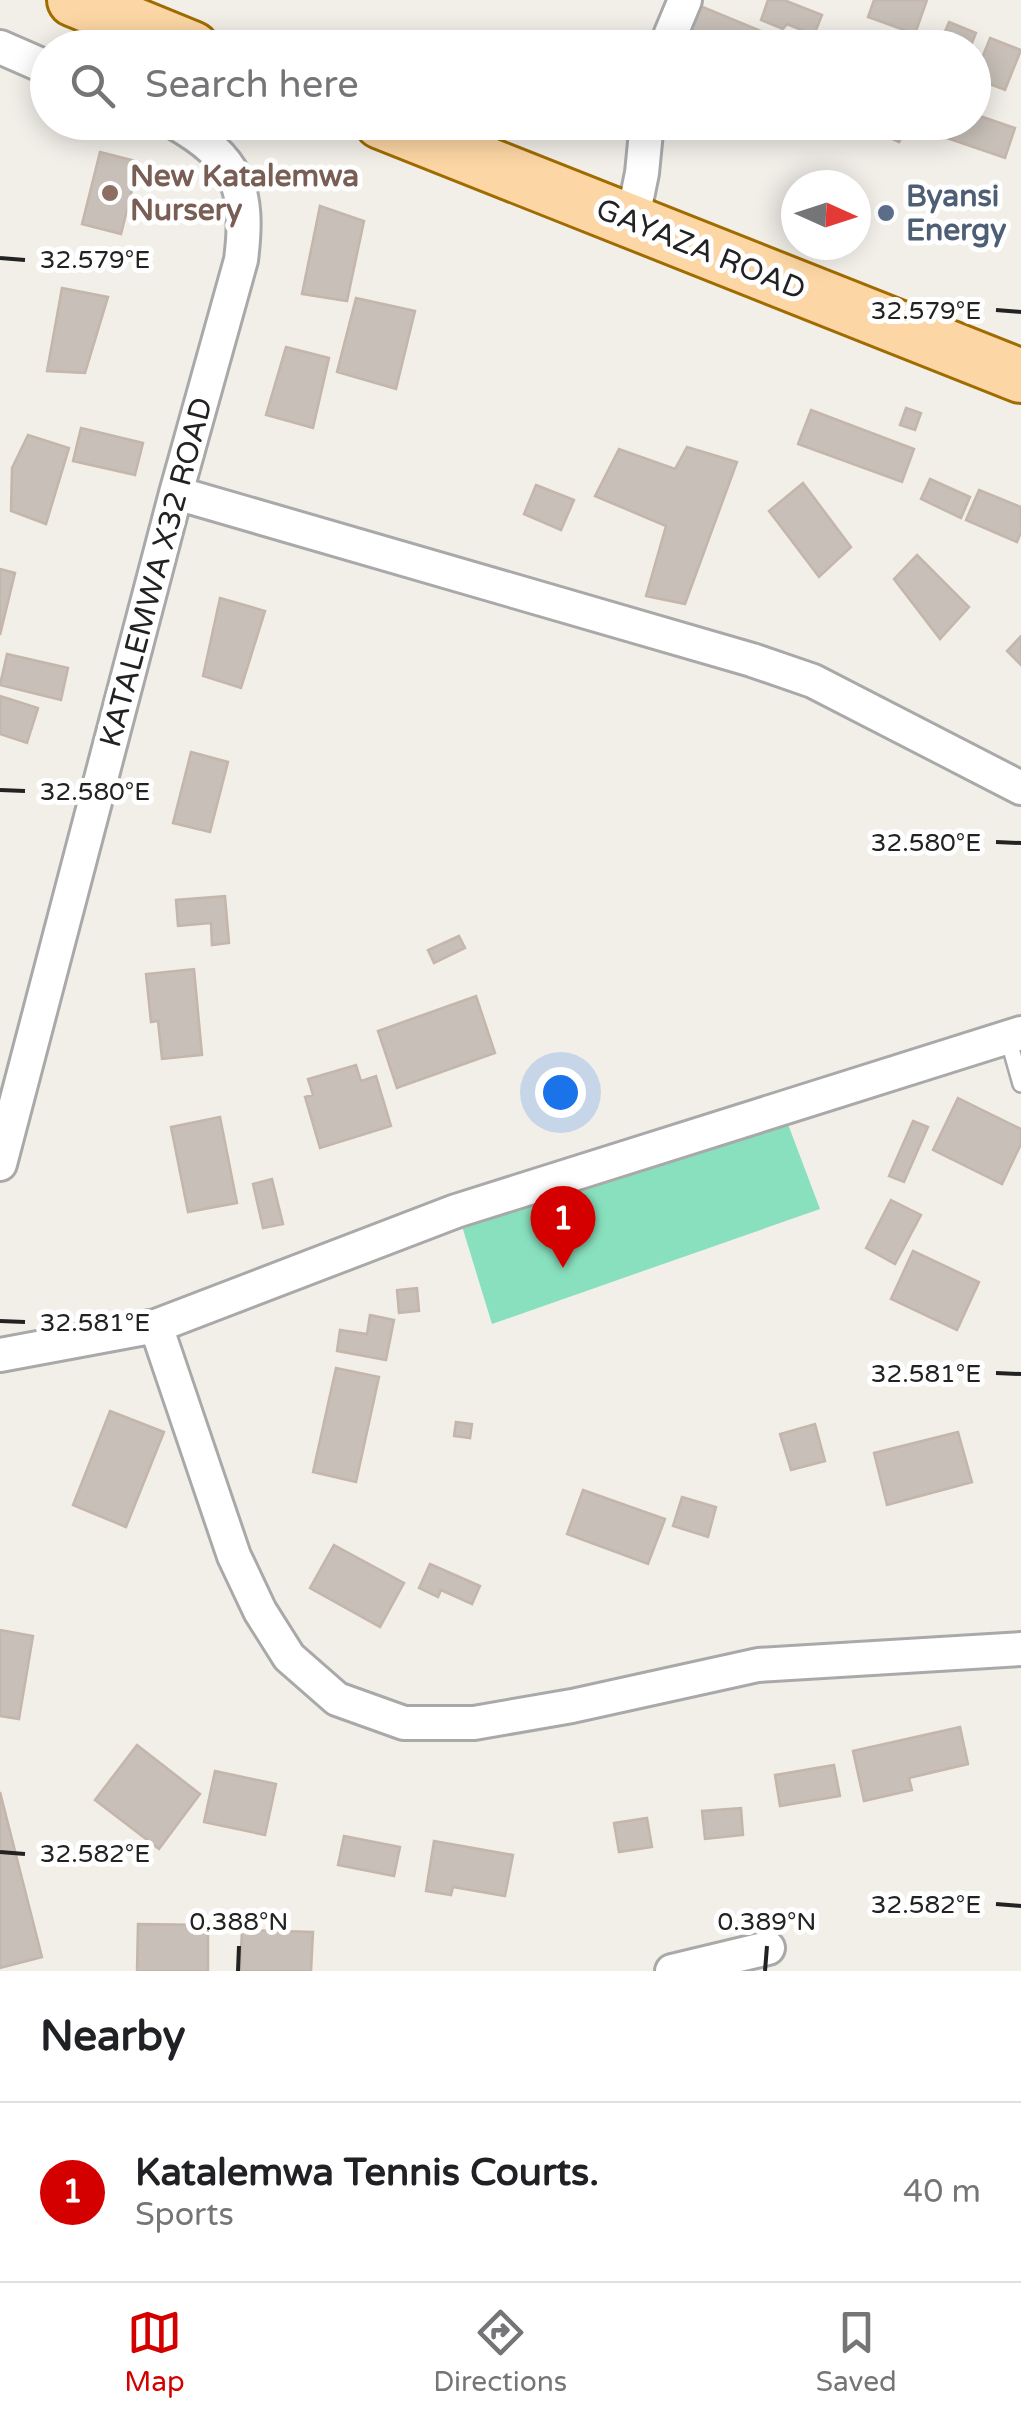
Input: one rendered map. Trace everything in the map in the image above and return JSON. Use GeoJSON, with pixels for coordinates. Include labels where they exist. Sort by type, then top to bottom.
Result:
{"type":"FeatureCollection","features":[{"type":"Feature","properties":{"kind":"main road"},"geometry":{"type":"LineString","coordinates":[[74,0],[137,12],[164,30]]}},
{"type":"Feature","properties":{"kind":"main road","name":"GAYAZA ROAD"},"geometry":{"type":"LineString","coordinates":[[426,140],[1021,376]]}},
{"type":"Feature","properties":{"kind":"street"},"geometry":{"type":"LineString","coordinates":[[672,30],[684,0]]}},
{"type":"Feature","properties":{"kind":"street"},"geometry":{"type":"LineString","coordinates":[[0,47],[30,60]]}},
{"type":"Feature","properties":{"kind":"street","name":"KATALEMWA X32 ROAD"},"geometry":{"type":"LineString","coordinates":[[0,1164],[241,260],[246,221],[242,192],[226,163],[202,140]]}},
{"type":"Feature","properties":{"kind":"street"},"geometry":{"type":"LineString","coordinates":[[632,222],[645,140]]}},
{"type":"Feature","properties":{"kind":"street"},"geometry":{"type":"LineString","coordinates":[[176,493],[768,665],[813,681],[1021,788]]}},
{"type":"Feature","properties":{"kind":"street"},"geometry":{"type":"LineString","coordinates":[[0,1355],[156,1326],[456,1211],[1014,1036]]}},
{"type":"Feature","properties":{"kind":"street"},"geometry":{"type":"LineString","coordinates":[[156,1326],[247,1584],[289,1657],[338,1700],[404,1723],[474,1722],[572,1706],[758,1665],[1021,1649]]}},
{"type":"Feature","properties":{"kind":"street"},"geometry":{"type":"LineString","coordinates":[[672,1971],[768,1948]]}},
{"type":"Feature","properties":{"kind":"lane"},"geometry":{"type":"LineString","coordinates":[[1014,1036],[1021,1084]]}},
{"type":"Feature","properties":{"kind":"green space"},"geometry":{"type":"Polygon","coordinates":[[[783,1111],[820,1209],[492,1324],[458,1213],[783,1111]]]}},
{"type":"Feature","properties":{"kind":"building"},"geometry":{"type":"Polygon","coordinates":[[[768,0],[784,0],[822,15],[816,30],[787,24],[783,29],[761,20],[768,0]]]}},
{"type":"Feature","properties":{"kind":"building"},"geometry":{"type":"Polygon","coordinates":[[[874,0],[927,0],[916,30],[904,30],[868,17],[874,0]]]}},
{"type":"Feature","properties":{"kind":"building"},"geometry":{"type":"Polygon","coordinates":[[[693,3],[759,30],[691,30],[684,27],[693,3]]]}},
{"type":"Feature","properties":{"kind":"building"},"geometry":{"type":"Polygon","coordinates":[[[949,22],[969,30],[946,30],[949,22]]]}},
{"type":"Feature","properties":{"kind":"building"},"geometry":{"type":"Polygon","coordinates":[[[991,38],[1021,50],[1005,90],[991,85],[991,38]]]}},
{"type":"Feature","properties":{"kind":"building"},"geometry":{"type":"Polygon","coordinates":[[[991,120],[1015,128],[1005,158],[952,140],[991,140],[991,120]]]}},
{"type":"Feature","properties":{"kind":"building","name":"New Katalemwa Nursery"},"geometry":{"type":"Polygon","coordinates":[[[100,152],[139,162],[121,234],[82,224],[100,152]]]}},
{"type":"Feature","properties":{"kind":"building"},"geometry":{"type":"Polygon","coordinates":[[[320,206],[364,221],[347,301],[302,294],[320,206]]]}},
{"type":"Feature","properties":{"kind":"building"},"geometry":{"type":"Polygon","coordinates":[[[62,288],[108,297],[85,373],[47,371],[62,288]]]}},
{"type":"Feature","properties":{"kind":"building"},"geometry":{"type":"Polygon","coordinates":[[[356,298],[415,311],[396,389],[337,372],[356,298]]]}},
{"type":"Feature","properties":{"kind":"building"},"geometry":{"type":"Polygon","coordinates":[[[286,347],[329,358],[313,428],[266,415],[286,347]]]}},
{"type":"Feature","properties":{"kind":"building"},"geometry":{"type":"Polygon","coordinates":[[[906,408],[921,413],[915,430],[900,425],[906,408]]]}},
{"type":"Feature","properties":{"kind":"building"},"geometry":{"type":"Polygon","coordinates":[[[811,410],[914,449],[902,482],[798,444],[811,410]]]}},
{"type":"Feature","properties":{"kind":"building"},"geometry":{"type":"Polygon","coordinates":[[[81,428],[143,443],[135,475],[73,461],[81,428]]]}},
{"type":"Feature","properties":{"kind":"building"},"geometry":{"type":"Polygon","coordinates":[[[28,435],[69,448],[46,524],[11,511],[12,468],[28,435]]]}},
{"type":"Feature","properties":{"kind":"building"},"geometry":{"type":"Polygon","coordinates":[[[687,447],[737,462],[685,604],[646,596],[666,526],[595,496],[619,449],[675,469],[687,447]]]}},
{"type":"Feature","properties":{"kind":"building"},"geometry":{"type":"Polygon","coordinates":[[[930,479],[970,497],[961,518],[921,499],[930,479]]]}},
{"type":"Feature","properties":{"kind":"building"},"geometry":{"type":"Polygon","coordinates":[[[803,483],[851,547],[819,577],[769,511],[803,483]]]}},
{"type":"Feature","properties":{"kind":"building"},"geometry":{"type":"Polygon","coordinates":[[[536,485],[574,500],[561,530],[524,514],[536,485]]]}},
{"type":"Feature","properties":{"kind":"building"},"geometry":{"type":"Polygon","coordinates":[[[979,490],[1021,507],[1017,542],[966,520],[979,490]]]}},
{"type":"Feature","properties":{"kind":"building"},"geometry":{"type":"Polygon","coordinates":[[[917,555],[969,607],[940,639],[894,579],[917,555]]]}},
{"type":"Feature","properties":{"kind":"building"},"geometry":{"type":"Polygon","coordinates":[[[0,569],[15,573],[0,635],[0,569]]]}},
{"type":"Feature","properties":{"kind":"building"},"geometry":{"type":"Polygon","coordinates":[[[220,598],[265,611],[241,688],[203,676],[220,598]]]}},
{"type":"Feature","properties":{"kind":"building"},"geometry":{"type":"Polygon","coordinates":[[[1021,636],[1021,665],[1007,651],[1021,636]]]}},
{"type":"Feature","properties":{"kind":"building"},"geometry":{"type":"Polygon","coordinates":[[[7,654],[68,668],[61,700],[0,685],[7,654]]]}},
{"type":"Feature","properties":{"kind":"building"},"geometry":{"type":"Polygon","coordinates":[[[0,696],[38,708],[27,743],[0,734],[0,696]]]}},
{"type":"Feature","properties":{"kind":"building"},"geometry":{"type":"Polygon","coordinates":[[[191,752],[228,762],[210,832],[173,823],[191,752]]]}},
{"type":"Feature","properties":{"kind":"building"},"geometry":{"type":"Polygon","coordinates":[[[225,896],[229,943],[212,945],[211,923],[178,926],[176,900],[225,896]]]}},
{"type":"Feature","properties":{"kind":"building"},"geometry":{"type":"Polygon","coordinates":[[[459,936],[465,948],[434,963],[428,950],[459,936]]]}},
{"type":"Feature","properties":{"kind":"building"},"geometry":{"type":"Polygon","coordinates":[[[194,969],[202,1055],[162,1059],[158,1021],[151,1022],[146,974],[194,969]]]}},
{"type":"Feature","properties":{"kind":"building"},"geometry":{"type":"Polygon","coordinates":[[[476,996],[495,1053],[397,1088],[378,1031],[476,996]]]}},
{"type":"Feature","properties":{"kind":"building"},"geometry":{"type":"Polygon","coordinates":[[[356,1065],[361,1081],[376,1076],[391,1126],[320,1148],[305,1097],[313,1095],[308,1079],[356,1065]]]}},
{"type":"Feature","properties":{"kind":"building"},"geometry":{"type":"Polygon","coordinates":[[[958,1098],[1021,1129],[1021,1144],[1002,1184],[933,1150],[958,1098]]]}},
{"type":"Feature","properties":{"kind":"building"},"geometry":{"type":"Polygon","coordinates":[[[220,1117],[237,1203],[188,1212],[171,1127],[220,1117]]]}},
{"type":"Feature","properties":{"kind":"building"},"geometry":{"type":"Polygon","coordinates":[[[913,1121],[928,1127],[904,1182],[889,1176],[913,1121]]]}},
{"type":"Feature","properties":{"kind":"building"},"geometry":{"type":"Polygon","coordinates":[[[272,1179],[283,1224],[263,1228],[253,1184],[272,1179]]]}},
{"type":"Feature","properties":{"kind":"building"},"geometry":{"type":"Polygon","coordinates":[[[891,1200],[921,1215],[895,1264],[866,1248],[891,1200]]]}},
{"type":"Feature","properties":{"kind":"building"},"geometry":{"type":"Polygon","coordinates":[[[913,1251],[979,1282],[957,1330],[891,1299],[913,1251]]]}},
{"type":"Feature","properties":{"kind":"building"},"geometry":{"type":"Polygon","coordinates":[[[417,1288],[419,1311],[399,1313],[397,1290],[417,1288]]]}},
{"type":"Feature","properties":{"kind":"building"},"geometry":{"type":"Polygon","coordinates":[[[370,1315],[394,1320],[386,1360],[337,1351],[340,1330],[367,1334],[370,1315]]]}},
{"type":"Feature","properties":{"kind":"building"},"geometry":{"type":"Polygon","coordinates":[[[336,1368],[379,1377],[356,1482],[313,1472],[336,1368]]]}},
{"type":"Feature","properties":{"kind":"building"},"geometry":{"type":"Polygon","coordinates":[[[110,1411],[164,1432],[126,1527],[73,1505],[110,1411]]]}},
{"type":"Feature","properties":{"kind":"building"},"geometry":{"type":"Polygon","coordinates":[[[456,1422],[472,1424],[470,1438],[454,1436],[456,1422]]]}},
{"type":"Feature","properties":{"kind":"building"},"geometry":{"type":"Polygon","coordinates":[[[815,1424],[825,1461],[791,1470],[780,1434],[815,1424]]]}},
{"type":"Feature","properties":{"kind":"building"},"geometry":{"type":"Polygon","coordinates":[[[958,1432],[972,1482],[887,1505],[874,1453],[958,1432]]]}},
{"type":"Feature","properties":{"kind":"building"},"geometry":{"type":"Polygon","coordinates":[[[583,1490],[665,1519],[648,1564],[567,1534],[583,1490]]]}},
{"type":"Feature","properties":{"kind":"building"},"geometry":{"type":"Polygon","coordinates":[[[682,1497],[716,1507],[708,1537],[673,1526],[682,1497]]]}},
{"type":"Feature","properties":{"kind":"building"},"geometry":{"type":"Polygon","coordinates":[[[334,1545],[404,1583],[380,1627],[310,1588],[334,1545]]]}},
{"type":"Feature","properties":{"kind":"building"},"geometry":{"type":"Polygon","coordinates":[[[430,1564],[480,1586],[472,1604],[441,1590],[438,1597],[419,1588],[430,1564]]]}},
{"type":"Feature","properties":{"kind":"building"},"geometry":{"type":"Polygon","coordinates":[[[0,1630],[33,1636],[19,1719],[0,1716],[0,1630]]]}},
{"type":"Feature","properties":{"kind":"building"},"geometry":{"type":"Polygon","coordinates":[[[960,1727],[968,1764],[909,1778],[912,1790],[864,1801],[853,1751],[960,1727]]]}},
{"type":"Feature","properties":{"kind":"building"},"geometry":{"type":"Polygon","coordinates":[[[137,1745],[200,1794],[159,1849],[95,1800],[137,1745]]]}},
{"type":"Feature","properties":{"kind":"building"},"geometry":{"type":"Polygon","coordinates":[[[834,1765],[840,1796],[780,1806],[775,1775],[834,1765]]]}},
{"type":"Feature","properties":{"kind":"building"},"geometry":{"type":"Polygon","coordinates":[[[215,1771],[276,1784],[265,1835],[204,1822],[215,1771]]]}},
{"type":"Feature","properties":{"kind":"building"},"geometry":{"type":"Polygon","coordinates":[[[0,1792],[42,1957],[0,1968],[0,1792]]]}},
{"type":"Feature","properties":{"kind":"building"},"geometry":{"type":"Polygon","coordinates":[[[741,1808],[743,1835],[705,1839],[702,1811],[741,1808]]]}},
{"type":"Feature","properties":{"kind":"building"},"geometry":{"type":"Polygon","coordinates":[[[647,1818],[652,1847],[619,1852],[614,1823],[647,1818]]]}},
{"type":"Feature","properties":{"kind":"building"},"geometry":{"type":"Polygon","coordinates":[[[344,1836],[400,1847],[394,1876],[338,1865],[344,1836]]]}},
{"type":"Feature","properties":{"kind":"building"},"geometry":{"type":"Polygon","coordinates":[[[434,1841],[513,1855],[505,1896],[453,1887],[451,1895],[426,1891],[434,1841]]]}},
{"type":"Feature","properties":{"kind":"building"},"geometry":{"type":"Polygon","coordinates":[[[138,1924],[208,1925],[208,1971],[137,1971],[138,1924]]]}},
{"type":"Feature","properties":{"kind":"building"},"geometry":{"type":"Polygon","coordinates":[[[242,1930],[313,1932],[311,1971],[240,1971],[242,1930]]]}},
{"type":"Feature","properties":{"kind":"place","name":"New Katalemwa Nursery"},"geometry":{"type":"Point","coordinates":[110,193]}},
{"type":"Feature","properties":{"kind":"place","name":"Byansi Energy"},"geometry":{"type":"Point","coordinates":[886,213]}},
{"type":"Feature","properties":{"kind":"place","name":"Katalemwa Tennis Courts."},"geometry":{"type":"Point","coordinates":[563,1268]}}]}
